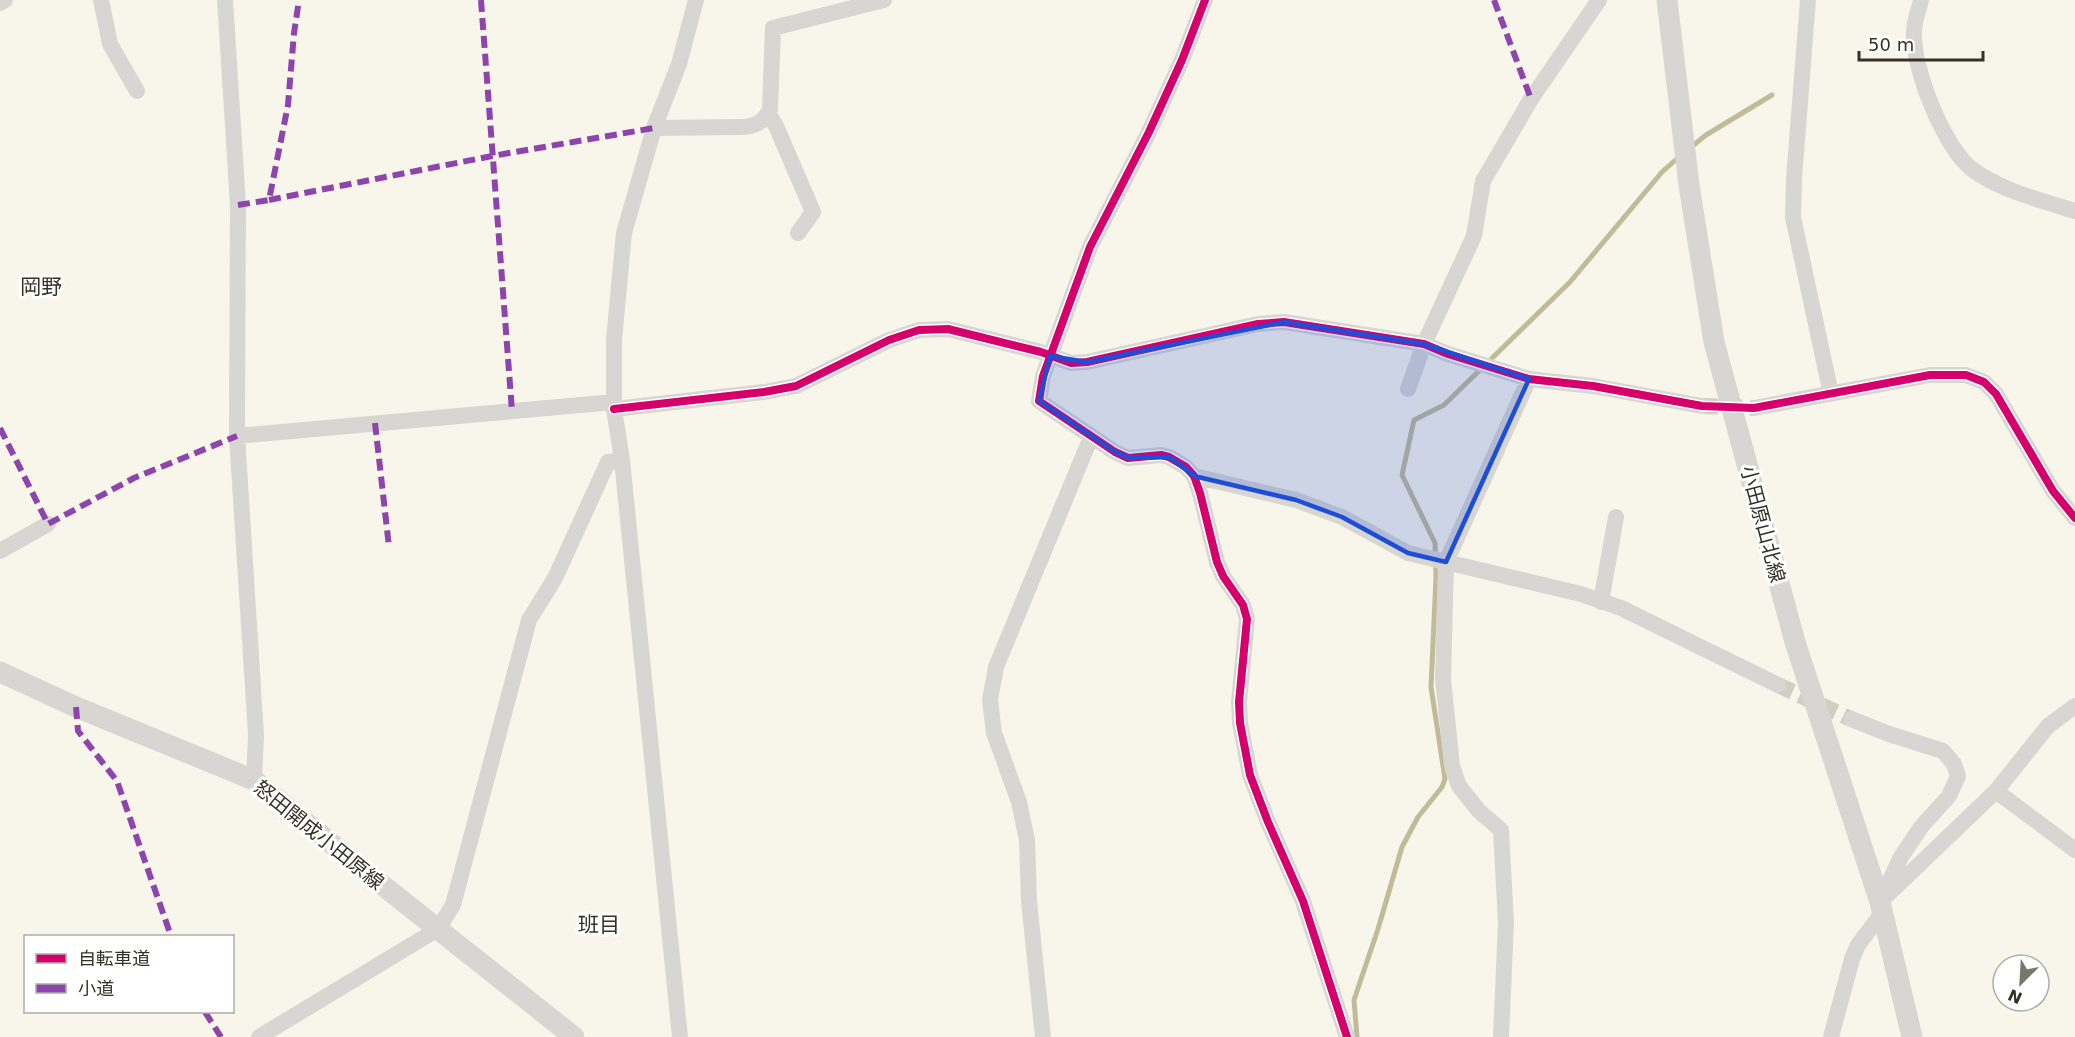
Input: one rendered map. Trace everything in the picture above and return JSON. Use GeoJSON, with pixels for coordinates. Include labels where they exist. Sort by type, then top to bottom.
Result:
{"type":"FeatureCollection","features":[{"type":"Feature","properties":{"kind":"main road","name":"小田原山北線"},"geometry":{"type":"LineString","coordinates":[[1667,0],[1686,162],[1714,342],[1795,642],[1881,908],[1912,1037]]}},
{"type":"Feature","properties":{"kind":"main road","name":"怒田開成小田原線"},"geometry":{"type":"LineString","coordinates":[[0,672],[76,707],[254,780],[574,1037]]}},
{"type":"Feature","properties":{"kind":"street"},"geometry":{"type":"LineString","coordinates":[[0,3],[5,0]]}},
{"type":"Feature","properties":{"kind":"street"},"geometry":{"type":"LineString","coordinates":[[101,0],[110,44],[137,91]]}},
{"type":"Feature","properties":{"kind":"street"},"geometry":{"type":"LineString","coordinates":[[225,0],[238,206],[237,436],[256,735],[254,780]]}},
{"type":"Feature","properties":{"kind":"street"},"geometry":{"type":"LineString","coordinates":[[680,1037],[622,460],[614,406],[614,340],[624,233],[654,128],[679,64],[696,0]]}},
{"type":"Feature","properties":{"kind":"street"},"geometry":{"type":"LineString","coordinates":[[654,128],[751,127],[766,118],[768,113],[773,28],[884,0]]}},
{"type":"Feature","properties":{"kind":"street"},"geometry":{"type":"LineString","coordinates":[[1205,0],[1182,60],[1149,132],[1090,247],[1043,376],[1039,401],[1115,452],[1128,458],[1161,455],[1169,457],[1186,467],[1194,476],[1222,576],[1243,605],[1247,619],[1239,702],[1250,775],[1303,901],[1347,1037]]}},
{"type":"Feature","properties":{"kind":"street"},"geometry":{"type":"LineString","coordinates":[[1408,389],[1424,344],[1474,236],[1483,181],[1531,99],[1599,0]]}},
{"type":"Feature","properties":{"kind":"street"},"geometry":{"type":"LineString","coordinates":[[1808,0],[1793,217],[1831,394]]}},
{"type":"Feature","properties":{"kind":"street"},"geometry":{"type":"LineString","coordinates":[[1921,0],[1914,32],[1920,74],[1934,111],[1954,148],[1972,169],[1997,183],[2075,211]]}},
{"type":"Feature","properties":{"kind":"street"},"geometry":{"type":"LineString","coordinates":[[768,113],[776,126],[813,212],[798,233]]}},
{"type":"Feature","properties":{"kind":"street"},"geometry":{"type":"LineString","coordinates":[[237,436],[764,392],[796,386],[889,340],[919,330],[948,329],[1071,363],[1087,362],[1257,324],[1284,322],[1424,344],[1529,380],[1593,386],[1702,406]]}},
{"type":"Feature","properties":{"kind":"street"},"geometry":{"type":"LineString","coordinates":[[1754,408],[1930,375],[1966,375],[1984,382],[1996,394],[2053,491],[2075,518]]}},
{"type":"Feature","properties":{"kind":"street"},"geometry":{"type":"LineString","coordinates":[[1501,1037],[1506,923],[1501,830],[1479,811],[1459,786],[1452,766],[1443,680],[1446,562],[1529,380]]}},
{"type":"Feature","properties":{"kind":"street"},"geometry":{"type":"LineString","coordinates":[[1043,1037],[1029,901],[1027,840],[1019,802],[994,733],[990,700],[996,667],[1091,437]]}},
{"type":"Feature","properties":{"kind":"street"},"geometry":{"type":"LineString","coordinates":[[259,1037],[438,930],[453,905],[529,620],[555,578],[608,462],[622,460]]}},
{"type":"Feature","properties":{"kind":"street"},"geometry":{"type":"LineString","coordinates":[[1194,476],[1296,500],[1342,517],[1408,554],[1581,594],[1621,608],[1778,685]]}},
{"type":"Feature","properties":{"kind":"street"},"geometry":{"type":"LineString","coordinates":[[1601,602],[1617,517]]}},
{"type":"Feature","properties":{"kind":"street"},"geometry":{"type":"LineString","coordinates":[[0,551],[48,524]]}},
{"type":"Feature","properties":{"kind":"street"},"geometry":{"type":"LineString","coordinates":[[1881,908],[1996,792],[2048,726],[2075,706]]}},
{"type":"Feature","properties":{"kind":"street"},"geometry":{"type":"LineString","coordinates":[[1831,1037],[1852,959],[1858,945],[1881,908],[1901,857],[1921,827],[1949,796],[1958,776],[1954,764],[1944,751],[1889,734],[1851,719]]}},
{"type":"Feature","properties":{"kind":"street"},"geometry":{"type":"LineString","coordinates":[[1996,792],[2075,849]]}},
{"type":"Feature","properties":{"kind":"highlighted area"},"geometry":{"type":"Polygon","coordinates":[[[1284,322],[1424,344],[1529,379],[1446,562],[1408,553],[1342,517],[1296,500],[1194,476],[1169,457],[1128,458],[1115,452],[1039,401],[1050,356],[1087,362],[1284,322]]]}},
{"type":"Feature","properties":{"kind":"waterway"},"geometry":{"type":"LineString","coordinates":[[1690,148],[1706,135],[1772,95]]}},
{"type":"Feature","properties":{"kind":"waterway"},"geometry":{"type":"LineString","coordinates":[[1357,1037],[1354,1000],[1402,847],[1418,817],[1442,787],[1445,779],[1431,687],[1436,577],[1435,543],[1402,475],[1414,420],[1444,405],[1570,282],[1662,172],[1680,156]]}},
{"type":"Feature","properties":{"kind":"tunnel"},"geometry":{"type":"LineString","coordinates":[[1702,406],[1754,408]]}},
{"type":"Feature","properties":{"kind":"tunnel"},"geometry":{"type":"LineString","coordinates":[[1778,685],[1851,719]]}},
{"type":"Feature","properties":{"kind":"marked path"},"geometry":{"type":"LineString","coordinates":[[238,205],[269,200],[288,105],[299,0]]}},
{"type":"Feature","properties":{"kind":"marked path"},"geometry":{"type":"LineString","coordinates":[[481,0],[512,411]]}},
{"type":"Feature","properties":{"kind":"marked path"},"geometry":{"type":"LineString","coordinates":[[1494,0],[1531,99]]}},
{"type":"Feature","properties":{"kind":"marked path"},"geometry":{"type":"LineString","coordinates":[[269,200],[492,156],[654,128]]}},
{"type":"Feature","properties":{"kind":"marked path"},"geometry":{"type":"LineString","coordinates":[[375,423],[389,547]]}},
{"type":"Feature","properties":{"kind":"marked path"},"geometry":{"type":"LineString","coordinates":[[0,428],[48,524],[134,478],[237,436]]}},
{"type":"Feature","properties":{"kind":"marked path"},"geometry":{"type":"LineString","coordinates":[[76,707],[78,731],[117,781],[171,935]]}},
{"type":"Feature","properties":{"kind":"marked path"},"geometry":{"type":"LineString","coordinates":[[206,1013],[221,1037]]}},
{"type":"Feature","properties":{"kind":"cycle path"},"geometry":{"type":"LineString","coordinates":[[1205,0],[1182,60],[1149,132],[1090,247],[1043,376],[1039,401],[1115,452],[1128,458],[1161,455],[1169,457],[1186,467],[1194,476],[1217,562],[1223,576],[1243,605],[1247,619],[1239,702],[1240,723],[1250,775],[1303,901],[1347,1037]]}},
{"type":"Feature","properties":{"kind":"cycle path"},"geometry":{"type":"LineString","coordinates":[[614,409],[764,392],[796,386],[889,340],[919,330],[948,329],[1041,352],[1071,363],[1087,362],[1258,324],[1284,322],[1424,344],[1448,354],[1529,379],[1593,386],[1702,406],[1754,408],[1930,375],[1966,375],[1984,382],[1996,394],[2053,491],[2075,518]]}},
{"type":"Feature","properties":{"kind":"district","name":"岡野"},"geometry":{"type":"Point","coordinates":[41,287]}},
{"type":"Feature","properties":{"kind":"district","name":"班目"},"geometry":{"type":"Point","coordinates":[599,925]}}]}
